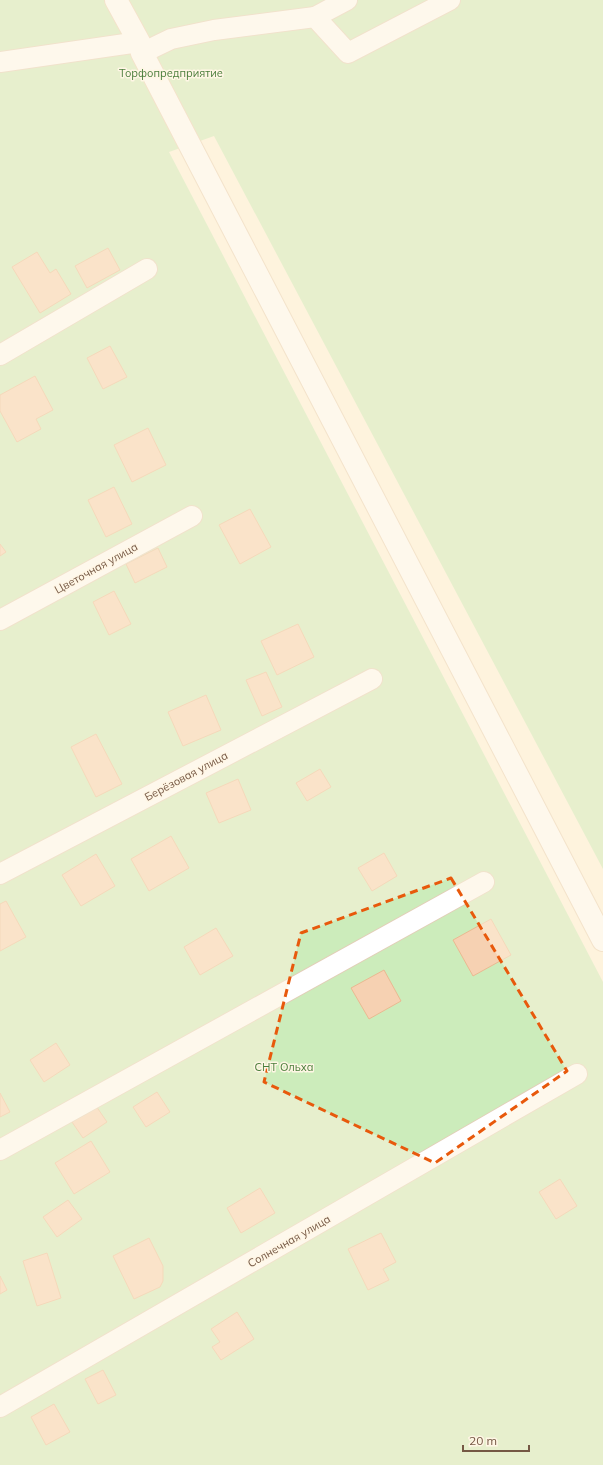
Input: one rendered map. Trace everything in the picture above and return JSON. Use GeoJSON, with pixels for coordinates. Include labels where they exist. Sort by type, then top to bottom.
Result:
{"type":"FeatureCollection","features":[{"type":"Feature","properties":{"kind":"main road"},"geometry":{"type":"LineString","coordinates":[[116,0],[603,940]]}},
{"type":"Feature","properties":{"kind":"street"},"geometry":{"type":"LineString","coordinates":[[0,62],[140,48],[171,39],[214,30],[315,17],[347,0]]}},
{"type":"Feature","properties":{"kind":"street"},"geometry":{"type":"LineString","coordinates":[[315,17],[348,53],[450,0]]}},
{"type":"Feature","properties":{"kind":"street"},"geometry":{"type":"LineString","coordinates":[[0,355],[147,269]]}},
{"type":"Feature","properties":{"kind":"street","name":"Цветочная улица"},"geometry":{"type":"LineString","coordinates":[[0,620],[192,516]]}},
{"type":"Feature","properties":{"kind":"street","name":"Берёзовая улица"},"geometry":{"type":"LineString","coordinates":[[0,874],[372,679]]}},
{"type":"Feature","properties":{"kind":"street"},"geometry":{"type":"LineString","coordinates":[[0,1150],[484,882]]}},
{"type":"Feature","properties":{"kind":"street","name":"Солнечная улица"},"geometry":{"type":"LineString","coordinates":[[0,1407],[578,1074]]}},
{"type":"Feature","properties":{"kind":"highlighted area"},"geometry":{"type":"Polygon","coordinates":[[[451,878],[567,1071],[435,1163],[264,1082],[301,933],[451,878]]]}},
{"type":"Feature","properties":{"kind":"green space","name":"СНТ Ольха"},"geometry":{"type":"Polygon","coordinates":[[[0,0],[603,0],[603,869],[214,136],[169,152],[603,982],[603,1465],[0,1465],[0,0]]]}},
{"type":"Feature","properties":{"kind":"building"},"geometry":{"type":"Polygon","coordinates":[[[108,248],[120,270],[87,288],[75,266],[108,248]]]}},
{"type":"Feature","properties":{"kind":"building"},"geometry":{"type":"Polygon","coordinates":[[[37,252],[50,273],[56,269],[71,294],[40,313],[12,267],[37,252]]]}},
{"type":"Feature","properties":{"kind":"building"},"geometry":{"type":"Polygon","coordinates":[[[110,346],[127,377],[103,389],[87,358],[110,346]]]}},
{"type":"Feature","properties":{"kind":"building"},"geometry":{"type":"Polygon","coordinates":[[[35,376],[53,410],[36,419],[41,429],[17,442],[0,411],[0,395],[35,376]]]}},
{"type":"Feature","properties":{"kind":"building"},"geometry":{"type":"Polygon","coordinates":[[[148,428],[166,465],[132,482],[114,445],[148,428]]]}},
{"type":"Feature","properties":{"kind":"building"},"geometry":{"type":"Polygon","coordinates":[[[114,487],[132,524],[106,537],[88,500],[114,487]]]}},
{"type":"Feature","properties":{"kind":"building"},"geometry":{"type":"Polygon","coordinates":[[[250,509],[271,547],[240,564],[219,525],[250,509]]]}},
{"type":"Feature","properties":{"kind":"building"},"geometry":{"type":"Polygon","coordinates":[[[0,544],[6,552],[0,556],[0,544]]]}},
{"type":"Feature","properties":{"kind":"building"},"geometry":{"type":"Polygon","coordinates":[[[158,548],[167,567],[135,583],[126,564],[158,548]]]}},
{"type":"Feature","properties":{"kind":"building"},"geometry":{"type":"Polygon","coordinates":[[[114,591],[131,624],[109,635],[93,602],[114,591]]]}},
{"type":"Feature","properties":{"kind":"building"},"geometry":{"type":"Polygon","coordinates":[[[298,624],[314,657],[277,675],[261,641],[298,624]]]}},
{"type":"Feature","properties":{"kind":"building"},"geometry":{"type":"Polygon","coordinates":[[[266,672],[282,707],[262,716],[246,680],[266,672]]]}},
{"type":"Feature","properties":{"kind":"building"},"geometry":{"type":"Polygon","coordinates":[[[206,695],[221,730],[183,746],[168,712],[206,695]]]}},
{"type":"Feature","properties":{"kind":"building"},"geometry":{"type":"Polygon","coordinates":[[[96,734],[122,784],[96,797],[71,747],[96,734]]]}},
{"type":"Feature","properties":{"kind":"building"},"geometry":{"type":"Polygon","coordinates":[[[320,769],[331,787],[307,801],[296,783],[320,769]]]}},
{"type":"Feature","properties":{"kind":"building"},"geometry":{"type":"Polygon","coordinates":[[[238,779],[251,810],[219,823],[206,793],[238,779]]]}},
{"type":"Feature","properties":{"kind":"building"},"geometry":{"type":"Polygon","coordinates":[[[171,836],[189,868],[149,891],[131,859],[171,836]]]}},
{"type":"Feature","properties":{"kind":"building"},"geometry":{"type":"Polygon","coordinates":[[[384,853],[397,876],[372,891],[358,868],[384,853]]]}},
{"type":"Feature","properties":{"kind":"building"},"geometry":{"type":"Polygon","coordinates":[[[96,854],[115,886],[81,906],[62,875],[96,854]]]}},
{"type":"Feature","properties":{"kind":"building"},"geometry":{"type":"Polygon","coordinates":[[[6,901],[26,937],[0,951],[0,904],[6,901]]]}},
{"type":"Feature","properties":{"kind":"building"},"geometry":{"type":"Polygon","coordinates":[[[491,919],[511,955],[473,976],[453,940],[491,919]]]}},
{"type":"Feature","properties":{"kind":"building"},"geometry":{"type":"Polygon","coordinates":[[[216,928],[233,956],[200,975],[184,947],[216,928]]]}},
{"type":"Feature","properties":{"kind":"building"},"geometry":{"type":"Polygon","coordinates":[[[384,970],[401,1001],[369,1019],[351,988],[384,970]]]}},
{"type":"Feature","properties":{"kind":"building"},"geometry":{"type":"Polygon","coordinates":[[[56,1043],[70,1065],[44,1082],[30,1060],[56,1043]]]}},
{"type":"Feature","properties":{"kind":"building"},"geometry":{"type":"Polygon","coordinates":[[[157,1092],[170,1112],[146,1127],[133,1107],[157,1092]]]}},
{"type":"Feature","properties":{"kind":"building"},"geometry":{"type":"Polygon","coordinates":[[[0,1093],[10,1112],[0,1117],[0,1093]]]}},
{"type":"Feature","properties":{"kind":"building"},"geometry":{"type":"Polygon","coordinates":[[[96,1106],[107,1122],[83,1138],[72,1122],[96,1106]]]}},
{"type":"Feature","properties":{"kind":"building"},"geometry":{"type":"Polygon","coordinates":[[[91,1141],[110,1172],[74,1194],[55,1163],[91,1141]]]}},
{"type":"Feature","properties":{"kind":"building"},"geometry":{"type":"Polygon","coordinates":[[[560,1179],[577,1206],[556,1219],[539,1192],[560,1179]]]}},
{"type":"Feature","properties":{"kind":"building"},"geometry":{"type":"Polygon","coordinates":[[[260,1188],[275,1213],[241,1233],[227,1208],[260,1188]]]}},
{"type":"Feature","properties":{"kind":"building"},"geometry":{"type":"Polygon","coordinates":[[[68,1200],[82,1219],[57,1237],[43,1217],[68,1200]]]}},
{"type":"Feature","properties":{"kind":"building"},"geometry":{"type":"Polygon","coordinates":[[[381,1233],[396,1262],[383,1269],[389,1280],[368,1290],[348,1249],[381,1233]]]}},
{"type":"Feature","properties":{"kind":"building"},"geometry":{"type":"Polygon","coordinates":[[[149,1238],[163,1266],[163,1281],[160,1287],[134,1299],[113,1256],[149,1238]]]}},
{"type":"Feature","properties":{"kind":"building"},"geometry":{"type":"Polygon","coordinates":[[[47,1253],[61,1298],[37,1306],[23,1261],[47,1253]]]}},
{"type":"Feature","properties":{"kind":"building"},"geometry":{"type":"Polygon","coordinates":[[[0,1276],[7,1290],[0,1294],[0,1276]]]}},
{"type":"Feature","properties":{"kind":"building"},"geometry":{"type":"Polygon","coordinates":[[[237,1312],[254,1339],[221,1360],[212,1347],[220,1342],[211,1329],[237,1312]]]}},
{"type":"Feature","properties":{"kind":"building"},"geometry":{"type":"Polygon","coordinates":[[[103,1370],[116,1395],[98,1404],[85,1379],[103,1370]]]}},
{"type":"Feature","properties":{"kind":"building"},"geometry":{"type":"Polygon","coordinates":[[[54,1404],[70,1432],[46,1445],[31,1417],[54,1404]]]}},
{"type":"Feature","properties":{"kind":"park label","name":"Торфопредприятие"},"geometry":{"type":"Point","coordinates":[171,73]}}]}
